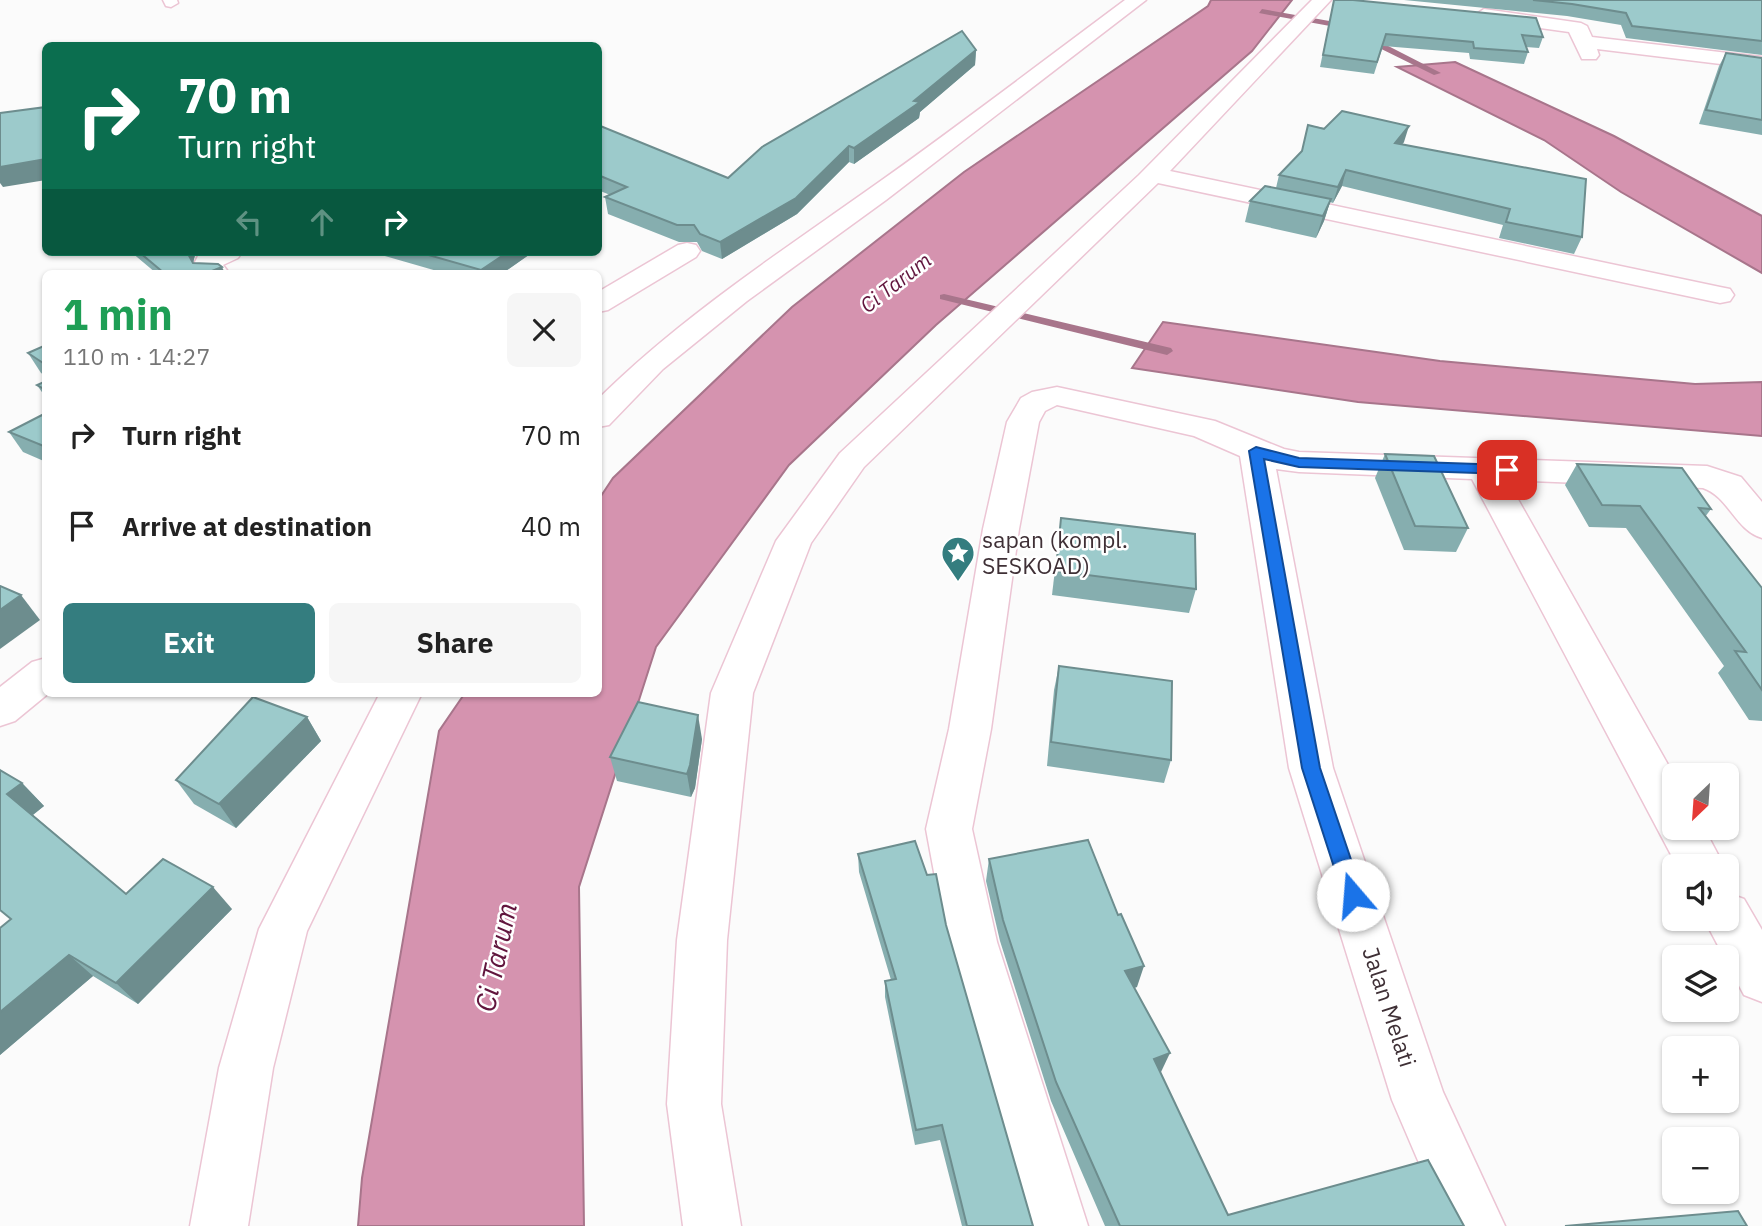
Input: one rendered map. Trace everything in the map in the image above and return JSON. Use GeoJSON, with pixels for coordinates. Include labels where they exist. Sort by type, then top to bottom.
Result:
{"type":"FeatureCollection","features":[{"type":"Feature","properties":{"kind":"street"},"geometry":{"type":"LineString","coordinates":[[602,414],[652,363],[737,295],[877,195],[1137,0]]}},
{"type":"Feature","properties":{"kind":"street"},"geometry":{"type":"LineString","coordinates":[[712,1226],[694,1104],[702,940],[732,693],[794,541],[852,460],[1153,175],[1319,8]]}},
{"type":"Feature","properties":{"kind":"street"},"geometry":{"type":"LineString","coordinates":[[1461,13],[1566,24],[1580,30],[1586,48],[1762,62]]}},
{"type":"Feature","properties":{"kind":"street"},"geometry":{"type":"LineString","coordinates":[[1153,175],[1720,295]]}},
{"type":"Feature","properties":{"kind":"street"},"geometry":{"type":"LineString","coordinates":[[602,302],[687,251]]}},
{"type":"Feature","properties":{"kind":"street"},"geometry":{"type":"LineString","coordinates":[[1059,1226],[972,942],[949,829],[970,729],[1001,529],[1023,422],[1032,405],[1057,396],[1204,428],[1277,459],[1299,462],[1707,477],[1729,485],[1762,526]]}},
{"type":"Feature","properties":{"kind":"street","name":"Jalan Melati"},"geometry":{"type":"LineString","coordinates":[[1256,451],[1311,768],[1419,1100],[1476,1226]]}},
{"type":"Feature","properties":{"kind":"street"},"geometry":{"type":"LineString","coordinates":[[1484,469],[1662,794]]}},
{"type":"Feature","properties":{"kind":"street"},"geometry":{"type":"LineString","coordinates":[[0,710],[42,676]]}},
{"type":"Feature","properties":{"kind":"street"},"geometry":{"type":"LineString","coordinates":[[219,1226],[246,1068],[283,929],[399,697]]}},
{"type":"Feature","properties":{"kind":"street"},"geometry":{"type":"LineString","coordinates":[[1736,931],[1762,978]]}},
{"type":"Feature","properties":{"kind":"water","name":"Ci Tarum"},"geometry":{"type":"Polygon","coordinates":[[[1211,0],[1292,0],[1252,51],[936,325],[789,465],[656,647],[579,887],[584,1226],[358,1226],[362,1178],[439,731],[462,697],[602,697],[602,494],[613,478],[792,307],[964,172],[1208,6],[1211,0]]]}},
{"type":"Feature","properties":{"kind":"water"},"geometry":{"type":"Polygon","coordinates":[[[1455,62],[1614,136],[1762,216],[1762,273],[1621,192],[1544,140],[1397,67],[1455,62]]]}},
{"type":"Feature","properties":{"kind":"water"},"geometry":{"type":"Polygon","coordinates":[[[1163,322],[1440,361],[1695,384],[1762,382],[1762,436],[1358,402],[1132,368],[1163,322]]]}},
{"type":"Feature","properties":{"kind":"building"},"geometry":{"type":"Polygon","coordinates":[[[1334,0],[1536,18],[1543,37],[1522,35],[1528,52],[1474,48],[1473,42],[1386,34],[1377,62],[1323,55],[1334,0]]]}},
{"type":"Feature","properties":{"kind":"building"},"geometry":{"type":"Polygon","coordinates":[[[1533,0],[1762,0],[1762,41],[1632,26],[1626,13],[1533,0]]]}},
{"type":"Feature","properties":{"kind":"building"},"geometry":{"type":"Polygon","coordinates":[[[962,31],[976,50],[914,101],[920,102],[854,148],[849,146],[796,198],[720,242],[700,234],[694,225],[677,225],[605,197],[627,187],[602,177],[602,127],[728,178],[762,147],[962,31]]]}},
{"type":"Feature","properties":{"kind":"building"},"geometry":{"type":"Polygon","coordinates":[[[1726,53],[1762,58],[1762,120],[1706,110],[1726,53]]]}},
{"type":"Feature","properties":{"kind":"building"},"geometry":{"type":"Polygon","coordinates":[[[42,108],[42,160],[0,167],[0,113],[42,108]]]}},
{"type":"Feature","properties":{"kind":"building"},"geometry":{"type":"Polygon","coordinates":[[[1342,111],[1409,126],[1395,143],[1586,179],[1582,237],[1506,222],[1510,209],[1346,170],[1338,187],[1279,175],[1302,151],[1308,125],[1324,129],[1342,111]]]}},
{"type":"Feature","properties":{"kind":"building"},"geometry":{"type":"Polygon","coordinates":[[[1265,186],[1331,199],[1323,216],[1250,201],[1265,186]]]}},
{"type":"Feature","properties":{"kind":"building"},"geometry":{"type":"Polygon","coordinates":[[[144,256],[189,256],[193,263],[218,264],[222,267],[214,270],[160,270],[144,256]]]}},
{"type":"Feature","properties":{"kind":"building"},"geometry":{"type":"Polygon","coordinates":[[[432,256],[502,256],[481,270],[432,256]]]}},
{"type":"Feature","properties":{"kind":"building"},"geometry":{"type":"Polygon","coordinates":[[[42,347],[42,362],[28,353],[42,347]]]}},
{"type":"Feature","properties":{"kind":"building"},"geometry":{"type":"Polygon","coordinates":[[[42,415],[42,445],[9,432],[42,415]]]}},
{"type":"Feature","properties":{"kind":"building"},"geometry":{"type":"Polygon","coordinates":[[[1385,454],[1434,456],[1468,528],[1415,526],[1385,454]]]}},
{"type":"Feature","properties":{"kind":"building"},"geometry":{"type":"Polygon","coordinates":[[[1577,464],[1682,468],[1711,509],[1699,508],[1762,588],[1762,690],[1735,651],[1746,652],[1640,506],[1602,505],[1577,464]]]}},
{"type":"Feature","properties":{"kind":"building"},"geometry":{"type":"Polygon","coordinates":[[[1061,518],[1195,534],[1196,589],[1056,571],[1061,518]]]}},
{"type":"Feature","properties":{"kind":"building"},"geometry":{"type":"Polygon","coordinates":[[[0,586],[21,595],[0,610],[0,586]]]}},
{"type":"Feature","properties":{"kind":"building"},"geometry":{"type":"Polygon","coordinates":[[[1059,666],[1172,681],[1171,760],[1051,742],[1059,666]]]}},
{"type":"Feature","properties":{"kind":"building"},"geometry":{"type":"Polygon","coordinates":[[[253,697],[307,717],[219,804],[176,780],[253,697]]]}},
{"type":"Feature","properties":{"kind":"building"},"geometry":{"type":"Polygon","coordinates":[[[638,702],[698,715],[687,774],[610,757],[638,702]]]}},
{"type":"Feature","properties":{"kind":"building"},"geometry":{"type":"Polygon","coordinates":[[[0,770],[22,783],[7,794],[126,894],[163,859],[213,887],[116,983],[69,955],[0,1012],[0,928],[11,919],[0,910],[0,770]]]}},
{"type":"Feature","properties":{"kind":"building"},"geometry":{"type":"Polygon","coordinates":[[[1088,840],[1118,915],[1121,914],[1144,966],[1125,971],[1170,1053],[1154,1059],[1228,1215],[1428,1160],[1464,1226],[1120,1226],[1056,1082],[1003,920],[989,859],[1088,840]]]}},
{"type":"Feature","properties":{"kind":"building"},"geometry":{"type":"Polygon","coordinates":[[[915,841],[927,875],[936,874],[946,925],[1033,1226],[967,1226],[942,1125],[916,1130],[885,981],[896,979],[858,854],[915,841]]]}},
{"type":"Feature","properties":{"kind":"building"},"geometry":{"type":"Polygon","coordinates":[[[1738,1211],[1747,1226],[1565,1226],[1738,1211]]]}},
{"type":"Feature","properties":{"kind":"waterway"},"geometry":{"type":"LineString","coordinates":[[1262,11],[1332,24],[1437,73]]}},
{"type":"Feature","properties":{"kind":"waterway"},"geometry":{"type":"LineString","coordinates":[[944,297],[1167,351]]}},
{"type":"Feature","properties":{"kind":"place","name":"sapan (kompl. SESKOAD)"},"geometry":{"type":"Point","coordinates":[958,583]}},
{"type":"Feature","properties":{"kind":"route"},"geometry":{"type":"LineString","coordinates":[[1353,895],[1311,768],[1256,451],[1277,459],[1299,462],[1507,470]]}}]}
